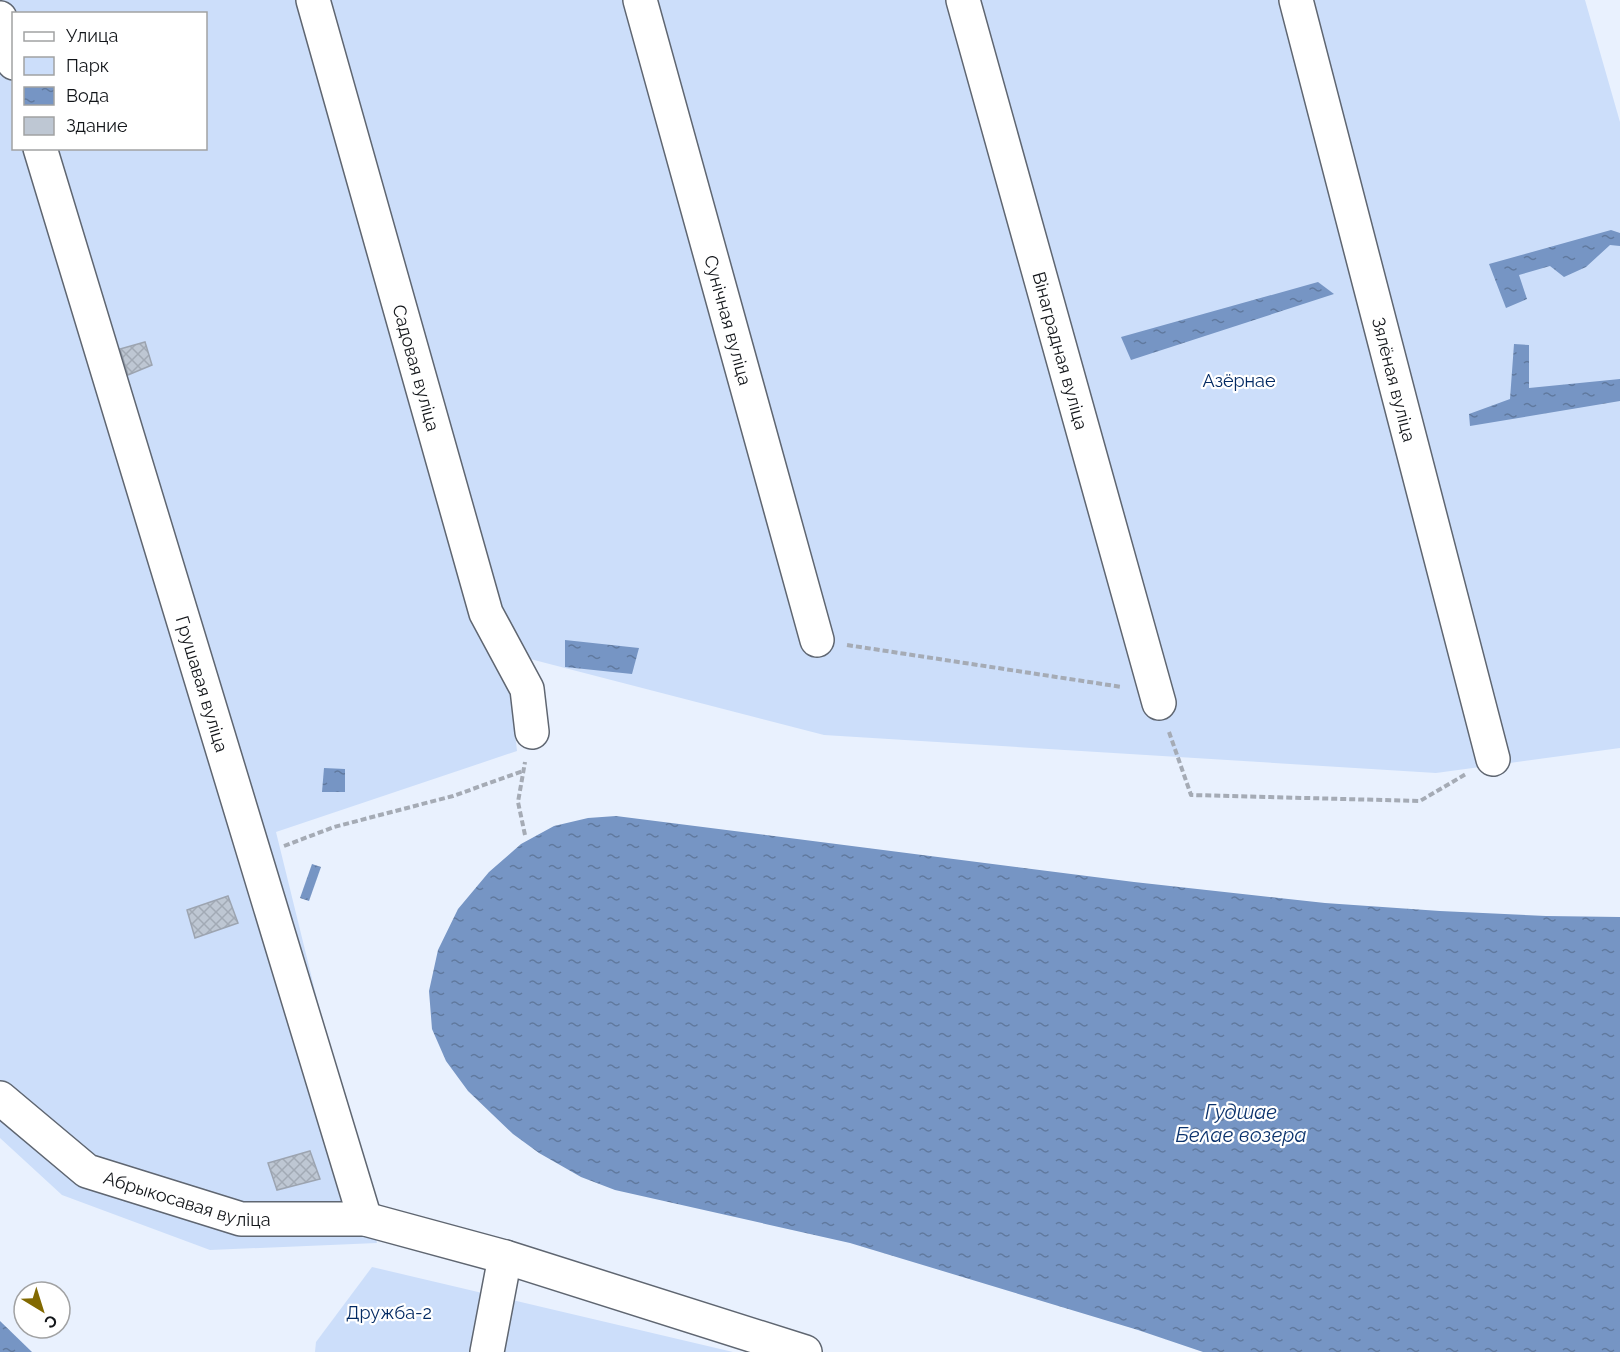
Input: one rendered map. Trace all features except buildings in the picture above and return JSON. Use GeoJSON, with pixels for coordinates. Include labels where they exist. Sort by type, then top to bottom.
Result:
{"type":"FeatureCollection","features":[{"type":"Feature","properties":{"kind":"street","name":"Садовая вуліца"},"geometry":{"type":"LineString","coordinates":[[313,0],[486,612],[527,689],[532,732]]}},
{"type":"Feature","properties":{"kind":"street","name":"Сунічная вуліца"},"geometry":{"type":"LineString","coordinates":[[640,0],[817,640]]}},
{"type":"Feature","properties":{"kind":"street","name":"Вінаградная вуліца"},"geometry":{"type":"LineString","coordinates":[[963,0],[1158,698]]}},
{"type":"Feature","properties":{"kind":"street","name":"Зялёная вуліца"},"geometry":{"type":"LineString","coordinates":[[1296,0],[1492,759]]}},
{"type":"Feature","properties":{"kind":"street"},"geometry":{"type":"LineString","coordinates":[[0,18],[12,57]]}},
{"type":"Feature","properties":{"kind":"street","name":"Грушавая вуліца"},"geometry":{"type":"LineString","coordinates":[[41,150],[365,1219]]}},
{"type":"Feature","properties":{"kind":"street","name":"Абрыкосавая вуліца"},"geometry":{"type":"LineString","coordinates":[[0,1098],[87,1171],[241,1220],[365,1219],[506,1257],[790,1350]]}},
{"type":"Feature","properties":{"kind":"street"},"geometry":{"type":"LineString","coordinates":[[486,1352],[506,1257]]}},
{"type":"Feature","properties":{"kind":"path"},"geometry":{"type":"LineString","coordinates":[[817,640],[1158,698],[1191,795],[1420,801],[1492,759]]}},
{"type":"Feature","properties":{"kind":"path"},"geometry":{"type":"LineString","coordinates":[[525,835],[518,802],[532,732]]}},
{"type":"Feature","properties":{"kind":"path"},"geometry":{"type":"LineString","coordinates":[[255,858],[334,827],[453,796],[523,771]]}},
{"type":"Feature","properties":{"kind":"green space","name":"Азёрнае"},"geometry":{"type":"Polygon","coordinates":[[[0,0],[1585,0],[1620,122],[1620,748],[1436,773],[824,735],[488,648],[509,678],[517,751],[276,832],[377,1243],[210,1250],[62,1195],[0,1138],[0,0]]]}},
{"type":"Feature","properties":{"kind":"green space","name":"Дружба-2"},"geometry":{"type":"Polygon","coordinates":[[[372,1267],[733,1352],[315,1352],[316,1342],[372,1267]]]}},
{"type":"Feature","properties":{"kind":"water"},"geometry":{"type":"Polygon","coordinates":[[[1611,230],[1620,233],[1620,246],[1610,245],[1586,267],[1564,277],[1550,266],[1519,275],[1527,299],[1506,308],[1489,264],[1611,230]]]}},
{"type":"Feature","properties":{"kind":"water"},"geometry":{"type":"Polygon","coordinates":[[[1318,282],[1334,294],[1131,360],[1121,337],[1318,282]]]}},
{"type":"Feature","properties":{"kind":"water"},"geometry":{"type":"Polygon","coordinates":[[[1514,344],[1529,345],[1529,388],[1620,379],[1620,401],[1470,426],[1469,414],[1510,399],[1514,344]]]}},
{"type":"Feature","properties":{"kind":"water"},"geometry":{"type":"Polygon","coordinates":[[[565,640],[639,648],[632,674],[565,667],[565,640]]]}},
{"type":"Feature","properties":{"kind":"water"},"geometry":{"type":"Polygon","coordinates":[[[324,768],[345,769],[345,792],[322,792],[324,768]]]}},
{"type":"Feature","properties":{"kind":"water","name":"Гудшае Белае возера"},"geometry":{"type":"Polygon","coordinates":[[[616,816],[1134,882],[1325,903],[1440,911],[1620,917],[1620,1352],[1203,1352],[1138,1330],[850,1243],[615,1190],[581,1177],[539,1153],[513,1134],[468,1091],[446,1061],[432,1029],[429,991],[438,950],[458,909],[489,872],[521,844],[554,826],[588,818],[616,816]]]}},
{"type":"Feature","properties":{"kind":"water"},"geometry":{"type":"Polygon","coordinates":[[[312,864],[321,867],[309,901],[300,898],[312,864]]]}},
{"type":"Feature","properties":{"kind":"water"},"geometry":{"type":"Polygon","coordinates":[[[0,1321],[12,1333],[12,1340],[20,1340],[32,1352],[0,1352],[0,1321]]]}}]}
